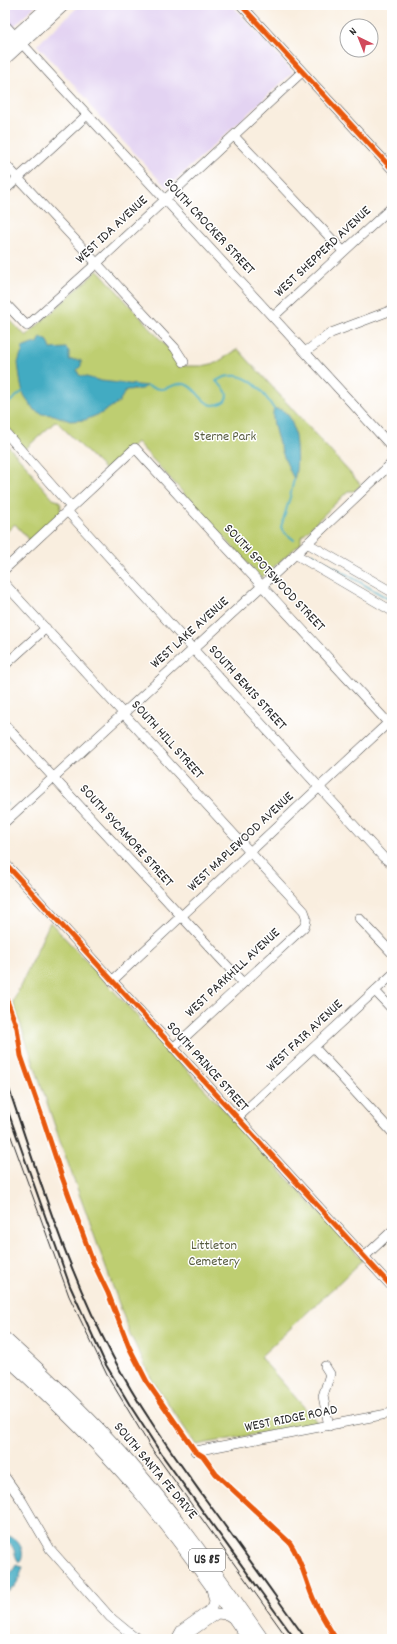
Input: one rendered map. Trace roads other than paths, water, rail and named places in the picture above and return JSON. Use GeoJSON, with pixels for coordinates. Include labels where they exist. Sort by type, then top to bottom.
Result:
{"type":"FeatureCollection","features":[{"type":"Feature","properties":{"kind":"highway","name":"SOUTH SANTA FE DRIVE"},"geometry":{"type":"LineString","coordinates":[[5,1339],[78,1408],[130,1464],[188,1534],[262,1639]]}},
{"type":"Feature","properties":{"kind":"highway","name":"SOUTH SANTA FE DRIVE"},"geometry":{"type":"LineString","coordinates":[[5,1356],[69,1417],[116,1466],[179,1540],[249,1639]]}},
{"type":"Feature","properties":{"kind":"main road"},"geometry":{"type":"LineString","coordinates":[[5,59],[49,5]]}},
{"type":"Feature","properties":{"kind":"main road"},"geometry":{"type":"LineString","coordinates":[[5,45],[19,40],[64,5]]}},
{"type":"Feature","properties":{"kind":"street"},"geometry":{"type":"LineString","coordinates":[[241,5],[392,169]]}},
{"type":"Feature","properties":{"kind":"street","name":"SOUTH CROCKER STREET"},"geometry":{"type":"LineString","coordinates":[[5,26],[392,447]]}},
{"type":"Feature","properties":{"kind":"street","name":"WEST IDA AVENUE"},"geometry":{"type":"LineString","coordinates":[[5,302],[27,326],[97,264],[302,72]]}},
{"type":"Feature","properties":{"kind":"street"},"geometry":{"type":"LineString","coordinates":[[5,190],[87,115]]}},
{"type":"Feature","properties":{"kind":"street"},"geometry":{"type":"LineString","coordinates":[[234,136],[343,251]]}},
{"type":"Feature","properties":{"kind":"street"},"geometry":{"type":"LineString","coordinates":[[5,164],[175,348],[184,362]]}},
{"type":"Feature","properties":{"kind":"street","name":"WEST SHEPPERD AVENUE"},"geometry":{"type":"LineString","coordinates":[[272,317],[392,207]]}},
{"type":"Feature","properties":{"kind":"street"},"geometry":{"type":"LineString","coordinates":[[305,352],[331,333],[392,310]]}},
{"type":"Feature","properties":{"kind":"street","name":"SOUTH BEMIS STREET"},"geometry":{"type":"LineString","coordinates":[[5,432],[69,509],[192,649],[319,789],[383,857],[392,864]]}},
{"type":"Feature","properties":{"kind":"street","name":"SOUTH SPOTSWOOD STREET"},"geometry":{"type":"LineString","coordinates":[[69,509],[135,448],[390,725]]}},
{"type":"Feature","properties":{"kind":"street","name":"WEST LAKE AVENUE"},"geometry":{"type":"LineString","coordinates":[[5,822],[262,586],[392,463]]}},
{"type":"Feature","properties":{"kind":"street"},"geometry":{"type":"LineString","coordinates":[[5,569],[69,509]]}},
{"type":"Feature","properties":{"kind":"street"},"geometry":{"type":"LineString","coordinates":[[307,543],[392,592]]}},
{"type":"Feature","properties":{"kind":"street"},"geometry":{"type":"LineString","coordinates":[[295,554],[392,611]]}},
{"type":"Feature","properties":{"kind":"street","name":"SOUTH HILL STREET"},"geometry":{"type":"LineString","coordinates":[[5,584],[304,911],[306,916]]}},
{"type":"Feature","properties":{"kind":"street"},"geometry":{"type":"LineString","coordinates":[[5,665],[46,628]]}},
{"type":"Feature","properties":{"kind":"street","name":"SOUTH SYCAMORE STREET"},"geometry":{"type":"LineString","coordinates":[[5,725],[243,983]]}},
{"type":"Feature","properties":{"kind":"street","name":"WEST MAPLEWOOD AVENUE"},"geometry":{"type":"LineString","coordinates":[[112,981],[390,725]]}},
{"type":"Feature","properties":{"kind":"street","name":"SOUTH PRINCE STREET"},"geometry":{"type":"LineString","coordinates":[[5,863],[392,1287]]}},
{"type":"Feature","properties":{"kind":"street","name":"WEST PARKHILL AVENUE"},"geometry":{"type":"LineString","coordinates":[[173,1048],[304,927],[307,922],[306,916]]}},
{"type":"Feature","properties":{"kind":"street"},"geometry":{"type":"LineString","coordinates":[[359,918],[392,953]]}},
{"type":"Feature","properties":{"kind":"street","name":"WEST FAIR AVENUE"},"geometry":{"type":"LineString","coordinates":[[237,1118],[392,975]]}},
{"type":"Feature","properties":{"kind":"street"},"geometry":{"type":"LineString","coordinates":[[375,991],[392,1009]]}},
{"type":"Feature","properties":{"kind":"street"},"geometry":{"type":"LineString","coordinates":[[314,1047],[392,1132]]}},
{"type":"Feature","properties":{"kind":"street"},"geometry":{"type":"LineString","coordinates":[[364,1257],[392,1231]]}},
{"type":"Feature","properties":{"kind":"street"},"geometry":{"type":"LineString","coordinates":[[325,1366],[330,1374],[323,1396],[329,1426]]}},
{"type":"Feature","properties":{"kind":"street","name":"WEST RIDGE ROAD"},"geometry":{"type":"LineString","coordinates":[[195,1451],[392,1413]]}},
{"type":"Feature","properties":{"kind":"street"},"geometry":{"type":"LineString","coordinates":[[5,1477],[50,1549],[110,1617],[133,1636],[140,1639]]}},
{"type":"Feature","properties":{"kind":"street"},"geometry":{"type":"LineString","coordinates":[[176,1639],[181,1630],[212,1608],[214,1601],[208,1580]]}},
{"type":"Feature","properties":{"kind":"street"},"geometry":{"type":"LineString","coordinates":[[185,1639],[187,1635],[216,1614],[227,1615],[236,1620]]}},
{"type":"Feature","properties":{"kind":"water"},"geometry":{"type":"Polygon","coordinates":[[[41,337],[48,341],[51,349],[66,348],[69,351],[69,360],[81,360],[81,366],[77,370],[79,375],[101,381],[147,386],[142,389],[126,390],[119,402],[102,413],[85,420],[70,421],[54,415],[42,414],[34,410],[24,395],[18,363],[23,351],[22,348],[38,343],[41,337]]]}},
{"type":"Feature","properties":{"kind":"water"},"geometry":{"type":"Polygon","coordinates":[[[274,409],[282,410],[286,413],[290,417],[293,425],[297,458],[294,479],[276,433],[273,415],[274,409]]]}},
{"type":"Feature","properties":{"kind":"water"},"geometry":{"type":"Polygon","coordinates":[[[5,1535],[13,1538],[19,1544],[22,1552],[21,1561],[19,1562],[17,1559],[12,1546],[5,1541],[5,1535]]]}},
{"type":"Feature","properties":{"kind":"water"},"geometry":{"type":"Polygon","coordinates":[[[16,1565],[23,1567],[19,1579],[12,1589],[5,1593],[5,1574],[11,1573],[16,1565]]]}},
{"type":"Feature","properties":{"kind":"waterway"},"geometry":{"type":"LineString","coordinates":[[147,386],[162,389],[178,384],[184,384],[192,388],[207,403],[217,405],[224,402],[227,393],[216,381],[226,377],[243,377],[257,387],[274,409]]}},
{"type":"Feature","properties":{"kind":"waterway"},"geometry":{"type":"LineString","coordinates":[[5,406],[23,391]]}},
{"type":"Feature","properties":{"kind":"waterway"},"geometry":{"type":"LineString","coordinates":[[294,479],[281,527],[283,531],[294,540]]}},
{"type":"Feature","properties":{"kind":"waterway"},"geometry":{"type":"LineString","coordinates":[[312,554],[392,601]]}},
{"type":"Feature","properties":{"kind":"tram line"},"geometry":{"type":"LineString","coordinates":[[5,1120],[69,1296],[107,1375],[151,1448],[288,1639]]}},
{"type":"Feature","properties":{"kind":"railway"},"geometry":{"type":"LineString","coordinates":[[5,1077],[53,1219],[96,1323],[123,1376],[145,1413],[169,1448],[306,1639]]}},
{"type":"Feature","properties":{"kind":"railway"},"geometry":{"type":"LineString","coordinates":[[5,1103],[70,1286],[106,1365],[162,1455],[295,1639]]}},
{"type":"Feature","properties":{"kind":"park label","name":"Sterne Park"},"geometry":{"type":"Point","coordinates":[225,437]}},
{"type":"Feature","properties":{"kind":"park label","name":"Littleton Cemetery"},"geometry":{"type":"Point","coordinates":[214,1254]}}]}
